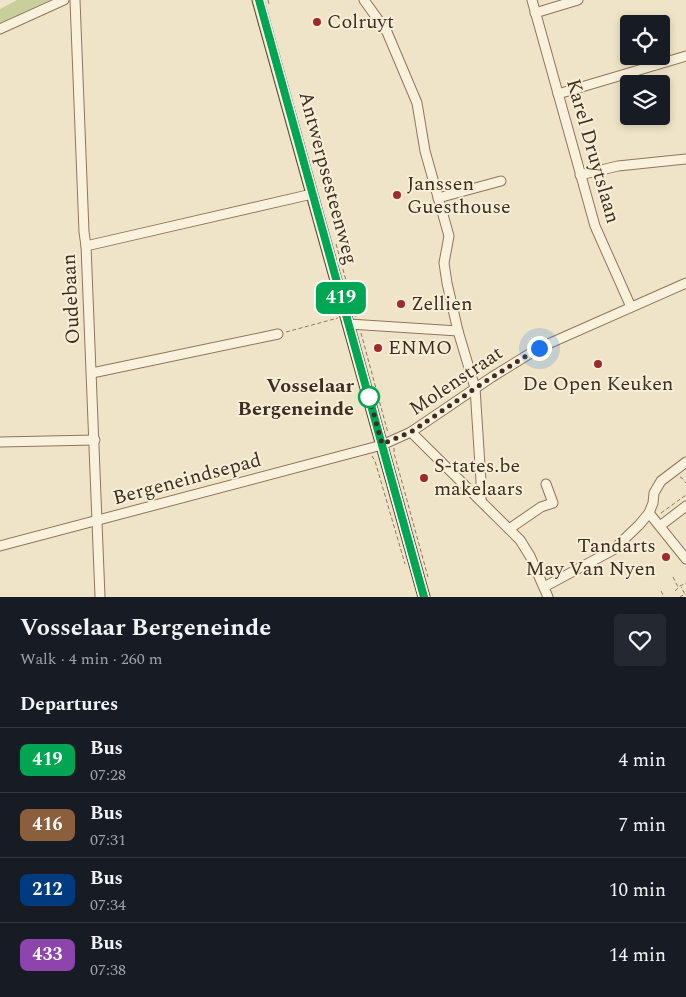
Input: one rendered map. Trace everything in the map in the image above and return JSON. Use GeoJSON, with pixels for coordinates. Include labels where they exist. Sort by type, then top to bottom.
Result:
{"type":"FeatureCollection","features":[{"type":"Feature","properties":{"kind":"main road","name":"Antwerpsesteenweg"},"geometry":{"type":"LineString","coordinates":[[258,0],[312,194],[387,442],[424,597]]}},
{"type":"Feature","properties":{"kind":"street"},"geometry":{"type":"LineString","coordinates":[[0,29],[64,0]]}},
{"type":"Feature","properties":{"kind":"street","name":"Oudebaan"},"geometry":{"type":"LineString","coordinates":[[75,0],[84,232],[95,440],[100,597]]}},
{"type":"Feature","properties":{"kind":"street"},"geometry":{"type":"LineString","coordinates":[[364,0],[387,32],[417,103],[426,151],[448,236],[444,263],[447,283],[458,331],[475,388],[481,501]]}},
{"type":"Feature","properties":{"kind":"street","name":"Karel Druytslaan"},"geometry":{"type":"LineString","coordinates":[[532,0],[594,226],[631,307]]}},
{"type":"Feature","properties":{"kind":"street"},"geometry":{"type":"LineString","coordinates":[[536,13],[578,0]]}},
{"type":"Feature","properties":{"kind":"street"},"geometry":{"type":"LineString","coordinates":[[558,94],[686,56]]}},
{"type":"Feature","properties":{"kind":"street"},"geometry":{"type":"LineString","coordinates":[[580,175],[618,166],[686,159]]}},
{"type":"Feature","properties":{"kind":"street"},"geometry":{"type":"LineString","coordinates":[[438,198],[501,182]]}},
{"type":"Feature","properties":{"kind":"street"},"geometry":{"type":"LineString","coordinates":[[86,246],[312,194]]}},
{"type":"Feature","properties":{"kind":"street","name":"Molenstraat"},"geometry":{"type":"LineString","coordinates":[[387,442],[411,432],[475,388],[539,348],[686,283]]}},
{"type":"Feature","properties":{"kind":"street"},"geometry":{"type":"LineString","coordinates":[[351,322],[458,331]]}},
{"type":"Feature","properties":{"kind":"street"},"geometry":{"type":"LineString","coordinates":[[92,374],[278,334]]}},
{"type":"Feature","properties":{"kind":"street"},"geometry":{"type":"LineString","coordinates":[[411,432],[525,546],[548,597]]}},
{"type":"Feature","properties":{"kind":"street"},"geometry":{"type":"LineString","coordinates":[[0,442],[95,440]]}},
{"type":"Feature","properties":{"kind":"street","name":"Bergeneindsepad"},"geometry":{"type":"LineString","coordinates":[[0,546],[387,442]]}},
{"type":"Feature","properties":{"kind":"street"},"geometry":{"type":"LineString","coordinates":[[544,587],[613,550],[649,513],[654,493],[661,481],[682,467]]}},
{"type":"Feature","properties":{"kind":"street"},"geometry":{"type":"LineString","coordinates":[[509,529],[541,507],[553,503],[546,484]]}},
{"type":"Feature","properties":{"kind":"street"},"geometry":{"type":"LineString","coordinates":[[664,523],[686,506]]}},
{"type":"Feature","properties":{"kind":"street"},"geometry":{"type":"LineString","coordinates":[[649,513],[664,523],[686,559]]}},
{"type":"Feature","properties":{"kind":"path"},"geometry":{"type":"LineString","coordinates":[[268,0],[270,10]]}},
{"type":"Feature","properties":{"kind":"path"},"geometry":{"type":"LineString","coordinates":[[334,237],[351,322],[391,436],[387,442],[394,453],[428,578]]}},
{"type":"Feature","properties":{"kind":"path"},"geometry":{"type":"LineString","coordinates":[[278,334],[351,322]]}},
{"type":"Feature","properties":{"kind":"path"},"geometry":{"type":"LineString","coordinates":[[682,467],[686,483]]}},
{"type":"Feature","properties":{"kind":"path"},"geometry":{"type":"LineString","coordinates":[[664,523],[661,513],[686,495]]}},
{"type":"Feature","properties":{"kind":"path"},"geometry":{"type":"LineString","coordinates":[[672,577],[685,594],[680,597]]}},
{"type":"Feature","properties":{"kind":"path"},"geometry":{"type":"LineString","coordinates":[[674,590],[686,583]]}},
{"type":"Feature","properties":{"kind":"path"},"geometry":{"type":"LineString","coordinates":[[661,592],[664,597]]}},
{"type":"Feature","properties":{"kind":"green space"},"geometry":{"type":"Polygon","coordinates":[[[17,0],[50,0],[0,24],[0,9],[17,0]]]}},
{"type":"Feature","properties":{"kind":"bus line","name":"419"},"geometry":{"type":"LineString","coordinates":[[259,0],[424,597]]}},
{"type":"Feature","properties":{"kind":"place","name":"Colruyt"},"geometry":{"type":"Point","coordinates":[317,22]}},
{"type":"Feature","properties":{"kind":"place","name":"Janssen Guesthouse"},"geometry":{"type":"Point","coordinates":[397,195]}},
{"type":"Feature","properties":{"kind":"place","name":"Zellien"},"geometry":{"type":"Point","coordinates":[401,304]}},
{"type":"Feature","properties":{"kind":"place","name":"ENMO"},"geometry":{"type":"Point","coordinates":[378,348]}},
{"type":"Feature","properties":{"kind":"place","name":"De Open Keuken"},"geometry":{"type":"Point","coordinates":[598,364]}},
{"type":"Feature","properties":{"kind":"place","name":"Vosselaar Bergeneinde"},"geometry":{"type":"Point","coordinates":[369,397]}},
{"type":"Feature","properties":{"kind":"place","name":"S-tates.be makelaars"},"geometry":{"type":"Point","coordinates":[424,478]}},
{"type":"Feature","properties":{"kind":"place","name":"Tandarts May Van Nyen"},"geometry":{"type":"Point","coordinates":[666,557]}},
{"type":"Feature","properties":{"kind":"route"},"geometry":{"type":"LineString","coordinates":[[369,397],[368,393],[382,444],[411,432],[508,366],[539,348]]}}]}
